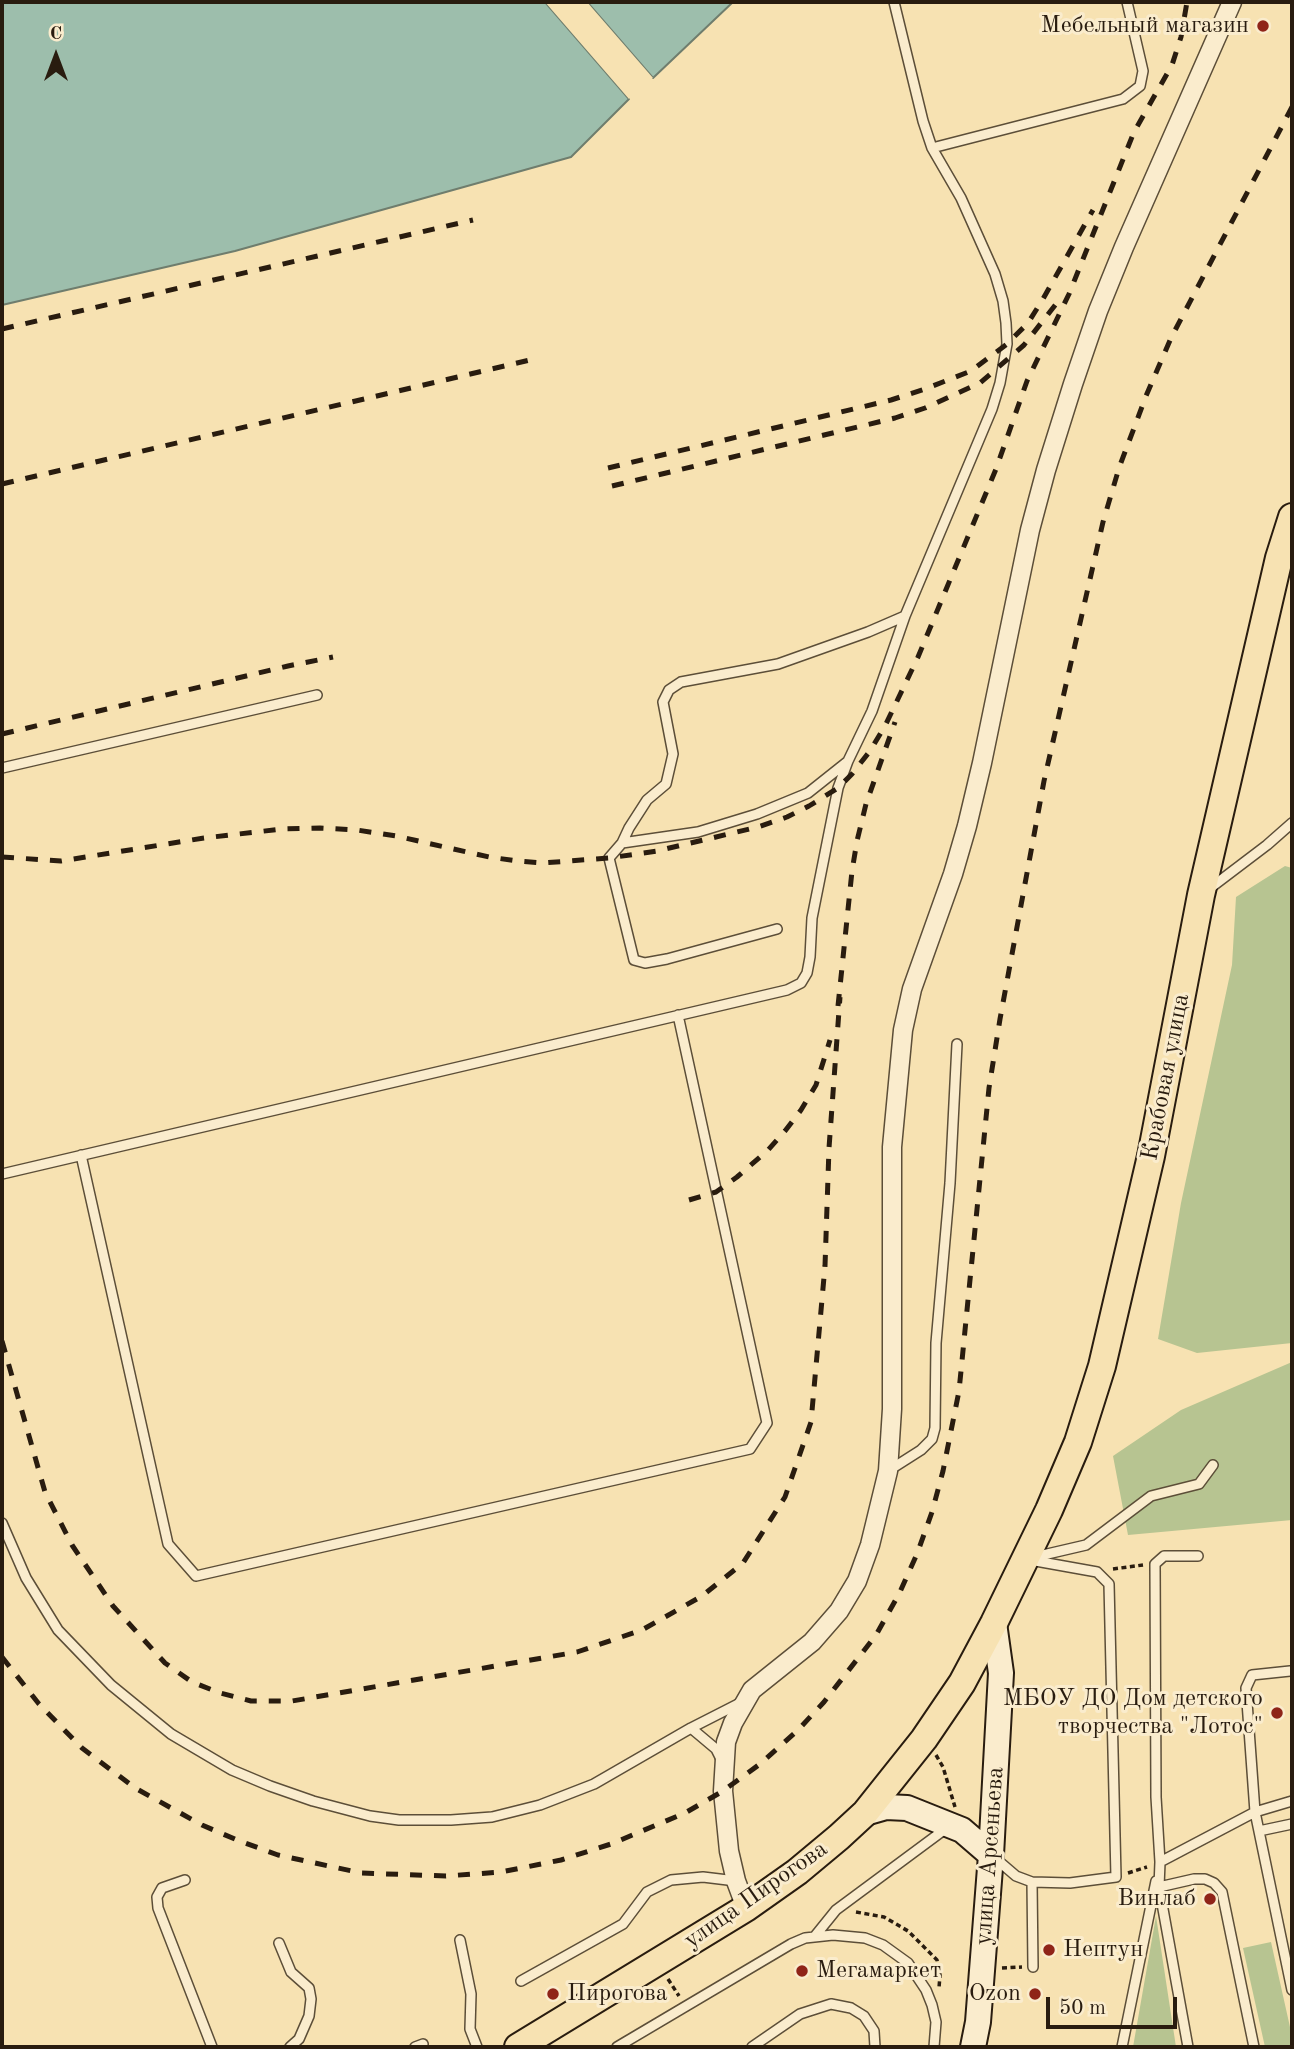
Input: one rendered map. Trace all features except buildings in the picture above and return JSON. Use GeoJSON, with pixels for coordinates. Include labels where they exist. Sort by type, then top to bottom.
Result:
{"type":"FeatureCollection","features":[{"type":"Feature","properties":{"kind":"main road","name":"Крабовая улица"},"geometry":{"type":"LineString","coordinates":[[994,1623],[1078,1443],[1101,1366],[1151,1156],[1201,895],[1269,598],[1292,517]]}},
{"type":"Feature","properties":{"kind":"main road","name":"улица Пирогова"},"geometry":{"type":"LineString","coordinates":[[518,2047],[746,1908],[797,1872],[864,1812],[924,1739],[962,1683],[994,1623]]}},
{"type":"Feature","properties":{"kind":"main road","name":"улица Арсеньева"},"geometry":{"type":"LineString","coordinates":[[973,2047],[992,1855],[1001,1674],[994,1623]]}},
{"type":"Feature","properties":{"kind":"main road"},"geometry":{"type":"LineString","coordinates":[[864,1812],[886,1807],[907,1808],[956,1828],[992,1855]]}},
{"type":"Feature","properties":{"kind":"street"},"geometry":{"type":"LineString","coordinates":[[746,1908],[729,1851],[723,1791],[726,1742],[744,1701],[752,1690],[812,1642],[839,1611],[857,1581],[870,1545],[888,1471],[892,1409],[892,1147],[903,1030],[912,989],[967,827],[1030,530],[1069,397],[1098,311],[1124,247],[1232,2]]}},
{"type":"Feature","properties":{"kind":"lane"},"geometry":{"type":"LineString","coordinates":[[2,1174],[787,990],[801,983],[809,965],[812,918],[838,788],[872,711],[905,616],[992,408],[1007,344],[1003,301],[995,274],[961,198],[932,148],[894,2]]}},
{"type":"Feature","properties":{"kind":"lane"},"geometry":{"type":"LineString","coordinates":[[932,148],[1123,99],[1140,86],[1143,71],[1127,2]]}},
{"type":"Feature","properties":{"kind":"lane"},"geometry":{"type":"LineString","coordinates":[[777,929],[667,959],[645,963],[634,960],[609,858],[622,844],[647,800],[666,784],[673,754],[663,702],[669,690],[681,682],[778,664],[905,616]]}},
{"type":"Feature","properties":{"kind":"lane"},"geometry":{"type":"LineString","coordinates":[[2,768],[317,695]]}},
{"type":"Feature","properties":{"kind":"lane"},"geometry":{"type":"LineString","coordinates":[[622,844],[698,832],[757,814],[808,793],[848,761]]}},
{"type":"Feature","properties":{"kind":"lane"},"geometry":{"type":"LineString","coordinates":[[1201,895],[1292,823]]}},
{"type":"Feature","properties":{"kind":"lane"},"geometry":{"type":"LineString","coordinates":[[81,1155],[169,1544],[196,1576],[750,1449],[767,1423],[678,1016]]}},
{"type":"Feature","properties":{"kind":"lane"},"geometry":{"type":"LineString","coordinates":[[888,1471],[921,1450],[932,1439],[935,1428],[936,1343],[950,1183],[957,1044]]}},
{"type":"Feature","properties":{"kind":"lane"},"geometry":{"type":"LineString","coordinates":[[1025,1559],[1086,1545],[1151,1496],[1199,1484],[1213,1465]]}},
{"type":"Feature","properties":{"kind":"lane"},"geometry":{"type":"LineString","coordinates":[[2,1522],[26,1578],[58,1630],[111,1685],[171,1734],[232,1770],[270,1786],[370,1816],[399,1820],[452,1821],[492,1817],[540,1805],[594,1784],[744,1701]]}},
{"type":"Feature","properties":{"kind":"lane"},"geometry":{"type":"LineString","coordinates":[[1188,2047],[1159,1886],[1155,1564],[1164,1556],[1198,1556]]}},
{"type":"Feature","properties":{"kind":"lane"},"geometry":{"type":"LineString","coordinates":[[992,1855],[1016,1876],[1032,1882],[1070,1883],[1116,1877],[1109,1584],[1097,1572],[1025,1559]]}},
{"type":"Feature","properties":{"kind":"lane"},"geometry":{"type":"LineString","coordinates":[[1290,1671],[1252,1675],[1246,1688],[1255,1812],[1292,1990]]}},
{"type":"Feature","properties":{"kind":"lane"},"geometry":{"type":"LineString","coordinates":[[691,1728],[716,1749],[724,1763]]}},
{"type":"Feature","properties":{"kind":"lane"},"geometry":{"type":"LineString","coordinates":[[1160,1863],[1255,1812],[1292,1801]]}},
{"type":"Feature","properties":{"kind":"lane"},"geometry":{"type":"LineString","coordinates":[[1259,1831],[1292,1824]]}},
{"type":"Feature","properties":{"kind":"lane"},"geometry":{"type":"LineString","coordinates":[[815,1936],[836,1910],[956,1828]]}},
{"type":"Feature","properties":{"kind":"lane"},"geometry":{"type":"LineString","coordinates":[[1122,2047],[1160,1863]]}},
{"type":"Feature","properties":{"kind":"lane"},"geometry":{"type":"LineString","coordinates":[[522,1981],[623,1924],[647,1892],[671,1880],[703,1877],[736,1881]]}},
{"type":"Feature","properties":{"kind":"lane"},"geometry":{"type":"LineString","coordinates":[[185,1880],[162,1888],[158,1897],[158,1908],[212,2047]]}},
{"type":"Feature","properties":{"kind":"lane"},"geometry":{"type":"LineString","coordinates":[[1159,1886],[1205,1880],[1214,1883],[1222,1892],[1254,2047]]}},
{"type":"Feature","properties":{"kind":"lane"},"geometry":{"type":"LineString","coordinates":[[1032,1882],[1033,1967]]}},
{"type":"Feature","properties":{"kind":"lane"},"geometry":{"type":"LineString","coordinates":[[617,2047],[791,1944],[815,1936],[833,1935],[865,1938],[883,1945],[908,1963],[926,1990],[932,2005],[936,2022],[934,2047]]}},
{"type":"Feature","properties":{"kind":"lane"},"geometry":{"type":"LineString","coordinates":[[460,1940],[471,1994],[470,2029],[477,2047]]}},
{"type":"Feature","properties":{"kind":"lane"},"geometry":{"type":"LineString","coordinates":[[279,1943],[292,1972],[309,1988],[311,1999],[309,2016],[299,2039],[290,2047]]}},
{"type":"Feature","properties":{"kind":"lane"},"geometry":{"type":"LineString","coordinates":[[752,2047],[800,2014],[831,2004],[851,2008],[864,2016],[874,2031],[875,2047]]}},
{"type":"Feature","properties":{"kind":"path"},"geometry":{"type":"LineString","coordinates":[[1097,1572],[1155,1564]]}},
{"type":"Feature","properties":{"kind":"path"},"geometry":{"type":"LineString","coordinates":[[924,1739],[943,1767],[956,1828]]}},
{"type":"Feature","properties":{"kind":"path"},"geometry":{"type":"LineString","coordinates":[[1116,1877],[1160,1863]]}},
{"type":"Feature","properties":{"kind":"path"},"geometry":{"type":"LineString","coordinates":[[657,1962],[686,2006]]}},
{"type":"Feature","properties":{"kind":"path"},"geometry":{"type":"LineString","coordinates":[[982,1969],[1033,1967]]}},
{"type":"Feature","properties":{"kind":"green space"},"geometry":{"type":"Polygon","coordinates":[[[1285,866],[1292,868],[1292,1343],[1197,1353],[1158,1339],[1181,1203],[1232,965],[1236,897],[1285,866]]]}},
{"type":"Feature","properties":{"kind":"green space"},"geometry":{"type":"Polygon","coordinates":[[[1292,1362],[1292,1520],[1128,1535],[1113,1456],[1181,1410],[1292,1362]]]}},
{"type":"Feature","properties":{"kind":"green space"},"geometry":{"type":"Polygon","coordinates":[[[1156,1916],[1176,2047],[1133,2047],[1156,1916]]]}},
{"type":"Feature","properties":{"kind":"green space"},"geometry":{"type":"Polygon","coordinates":[[[1271,1942],[1292,2036],[1292,2047],[1265,2047],[1243,1948],[1271,1942]]]}},
{"type":"Feature","properties":{"kind":"shaded area"},"geometry":{"type":"Polygon","coordinates":[[[2,2],[545,2],[629,99],[571,157],[235,251],[2,305],[2,2]]]}},
{"type":"Feature","properties":{"kind":"shaded area"},"geometry":{"type":"Polygon","coordinates":[[[587,2],[733,2],[653,78],[587,2]]]}},
{"type":"Feature","properties":{"kind":"pier"},"geometry":{"type":"Polygon","coordinates":[[[545,2],[549,2],[632,96],[629,99],[545,2]]]}},
{"type":"Feature","properties":{"kind":"pier"},"geometry":{"type":"Polygon","coordinates":[[[583,2],[587,2],[653,78],[650,80],[583,2]]]}},
{"type":"Feature","properties":{"kind":"railway"},"geometry":{"type":"LineString","coordinates":[[2,857],[61,861],[204,838],[282,829],[320,828],[396,836],[517,861],[542,863],[609,858],[657,851],[758,827],[787,817],[838,788],[870,751],[918,657],[996,469],[1027,381],[1069,294],[1134,132],[1172,65],[1181,37],[1187,2]]}},
{"type":"Feature","properties":{"kind":"railway"},"geometry":{"type":"LineString","coordinates":[[2,1657],[39,1704],[82,1748],[135,1788],[202,1825],[237,1840],[278,1855],[361,1873],[446,1876],[501,1872],[561,1860],[611,1844],[685,1813],[723,1791],[760,1764],[824,1702],[876,1635],[899,1594],[917,1554],[943,1471],[959,1391],[989,1088],[1000,1019],[1044,781],[1103,522],[1119,468],[1171,338],[1292,107]]}},
{"type":"Feature","properties":{"kind":"railway"},"geometry":{"type":"LineString","coordinates":[[608,468],[891,400],[971,371],[1007,344],[1028,323],[1093,210]]}},
{"type":"Feature","properties":{"kind":"railway"},"geometry":{"type":"LineString","coordinates":[[2,329],[473,220]]}},
{"type":"Feature","properties":{"kind":"railway"},"geometry":{"type":"LineString","coordinates":[[612,486],[895,418],[925,408],[980,383],[1024,345],[1056,304]]}},
{"type":"Feature","properties":{"kind":"railway"},"geometry":{"type":"LineString","coordinates":[[2,484],[530,360]]}},
{"type":"Feature","properties":{"kind":"railway"},"geometry":{"type":"LineString","coordinates":[[2,734],[333,657]]}},
{"type":"Feature","properties":{"kind":"railway"},"geometry":{"type":"LineString","coordinates":[[838,1006],[857,841],[866,804],[895,722]]}},
{"type":"Feature","properties":{"kind":"railway"},"geometry":{"type":"LineString","coordinates":[[2,1341],[45,1492],[72,1545],[113,1606],[165,1663],[192,1682],[251,1701],[292,1701],[577,1652],[642,1630],[702,1596],[743,1563],[785,1497],[811,1422],[825,1266],[829,1148],[840,997]]}},
{"type":"Feature","properties":{"kind":"railway"},"geometry":{"type":"LineString","coordinates":[[689,1200],[716,1192],[737,1177],[785,1131],[816,1085],[830,1040]]}},
{"type":"Feature","properties":{"kind":"place","name":"Мебельный магазин"},"geometry":{"type":"Point","coordinates":[1263,26]}},
{"type":"Feature","properties":{"kind":"place","name":"МБОУ ДО Дом детского творчества \"Лотос\""},"geometry":{"type":"Point","coordinates":[1277,1713]}},
{"type":"Feature","properties":{"kind":"place","name":"Винлаб"},"geometry":{"type":"Point","coordinates":[1210,1899]}},
{"type":"Feature","properties":{"kind":"place","name":"Нептун"},"geometry":{"type":"Point","coordinates":[1049,1950]}},
{"type":"Feature","properties":{"kind":"place","name":"Мегамаркет"},"geometry":{"type":"Point","coordinates":[802,1971]}},
{"type":"Feature","properties":{"kind":"place","name":"Пирогова"},"geometry":{"type":"Point","coordinates":[553,1994]}},
{"type":"Feature","properties":{"kind":"place","name":"Ozon"},"geometry":{"type":"Point","coordinates":[1035,1994]}}]}
